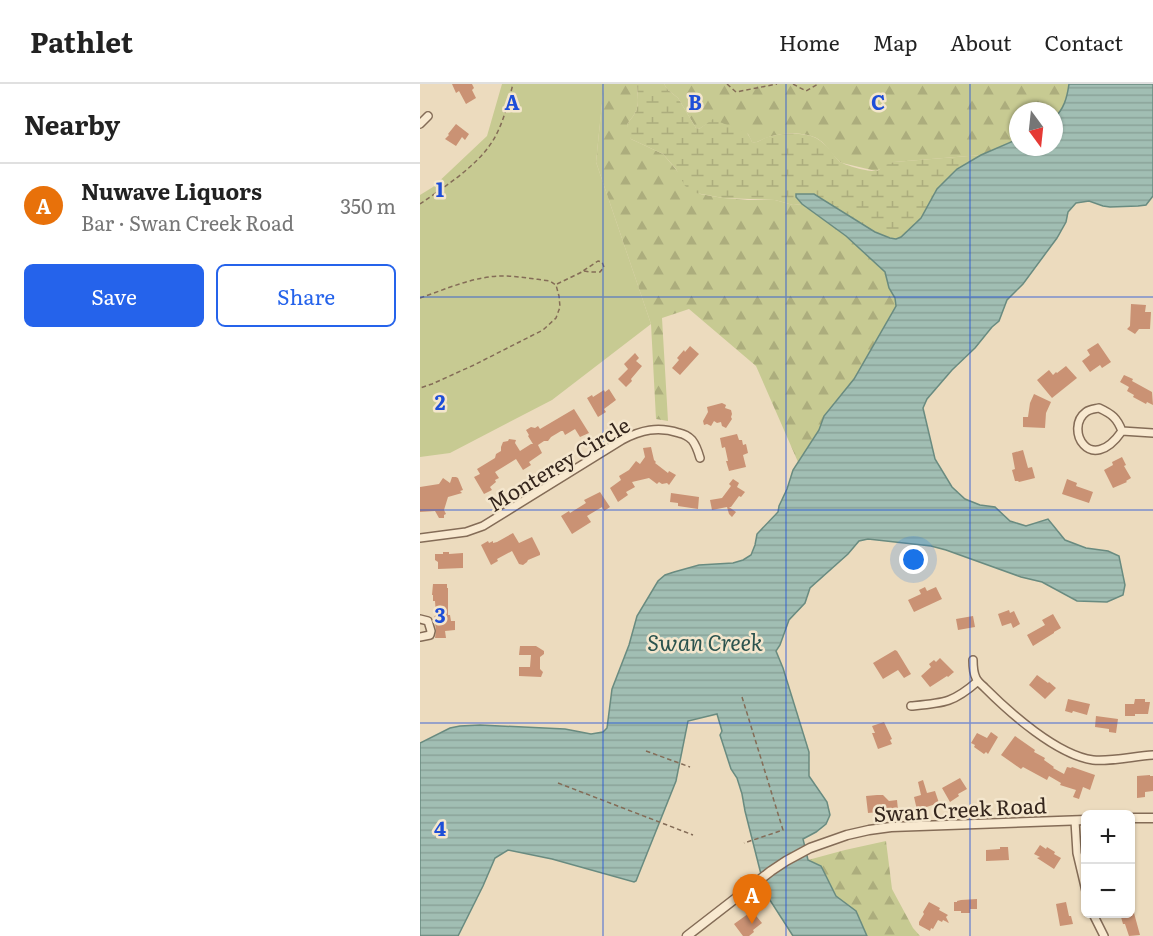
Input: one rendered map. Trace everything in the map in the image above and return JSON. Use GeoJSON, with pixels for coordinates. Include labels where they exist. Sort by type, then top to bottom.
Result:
{"type":"FeatureCollection","features":[{"type":"Feature","properties":{"kind":"street"},"geometry":{"type":"LineString","coordinates":[[420,124],[428,116]]}},
{"type":"Feature","properties":{"kind":"street"},"geometry":{"type":"LineString","coordinates":[[1099,408],[1110,413],[1119,422],[1122,431],[1111,445],[1104,450],[1096,451],[1088,449],[1082,443],[1078,436],[1078,424],[1081,416],[1088,410],[1099,408]]}},
{"type":"Feature","properties":{"kind":"street","name":"Monterey Circle"},"geometry":{"type":"LineString","coordinates":[[420,538],[466,532],[490,523],[607,449],[642,431],[655,428],[683,434],[696,445],[700,458]]}},
{"type":"Feature","properties":{"kind":"street"},"geometry":{"type":"LineString","coordinates":[[1122,431],[1153,434]]}},
{"type":"Feature","properties":{"kind":"street"},"geometry":{"type":"LineString","coordinates":[[420,619],[428,621],[431,631],[430,635],[420,637]]}},
{"type":"Feature","properties":{"kind":"street"},"geometry":{"type":"LineString","coordinates":[[973,660],[978,681],[1010,713],[1045,738],[1077,756],[1102,760],[1153,755]]}},
{"type":"Feature","properties":{"kind":"street"},"geometry":{"type":"LineString","coordinates":[[911,706],[942,703],[955,699],[978,681]]}},
{"type":"Feature","properties":{"kind":"street"},"geometry":{"type":"LineString","coordinates":[[1135,818],[1153,818]]}},
{"type":"Feature","properties":{"kind":"street","name":"Swan Creek Road"},"geometry":{"type":"LineString","coordinates":[[687,936],[786,861],[826,842],[869,830],[891,827],[1081,820]]}},
{"type":"Feature","properties":{"kind":"street"},"geometry":{"type":"LineString","coordinates":[[1075,821],[1077,853],[1081,870]]}},
{"type":"Feature","properties":{"kind":"street"},"geometry":{"type":"LineString","coordinates":[[1095,918],[1104,936]]}},
{"type":"Feature","properties":{"kind":"path"},"geometry":{"type":"LineString","coordinates":[[420,204],[444,188],[479,159],[492,142],[503,118],[513,84]]}},
{"type":"Feature","properties":{"kind":"path"},"geometry":{"type":"LineString","coordinates":[[727,84],[736,92],[777,84]]}},
{"type":"Feature","properties":{"kind":"path"},"geometry":{"type":"LineString","coordinates":[[793,84],[806,91],[818,84]]}},
{"type":"Feature","properties":{"kind":"path"},"geometry":{"type":"LineString","coordinates":[[556,285],[598,261],[602,262],[603,267],[600,272],[579,273]]}},
{"type":"Feature","properties":{"kind":"path"},"geometry":{"type":"LineString","coordinates":[[420,298],[456,285],[504,276],[550,282],[556,285],[560,307],[555,318],[543,330],[474,365],[420,388]]}},
{"type":"Feature","properties":{"kind":"path"},"geometry":{"type":"LineString","coordinates":[[742,697],[783,830],[744,843]]}},
{"type":"Feature","properties":{"kind":"path"},"geometry":{"type":"LineString","coordinates":[[646,751],[690,767]]}},
{"type":"Feature","properties":{"kind":"path"},"geometry":{"type":"LineString","coordinates":[[558,783],[693,834]]}},
{"type":"Feature","properties":{"kind":"green space"},"geometry":{"type":"Polygon","coordinates":[[[502,84],[604,84],[596,162],[651,324],[552,400],[450,453],[420,457],[420,195],[433,187],[487,136],[502,84]]]}},
{"type":"Feature","properties":{"kind":"green space"},"geometry":{"type":"Polygon","coordinates":[[[604,84],[637,84],[638,106],[627,124],[631,139],[663,154],[700,194],[748,200],[775,200],[793,205],[802,204],[846,236],[885,272],[896,306],[854,379],[824,416],[819,430],[798,462],[756,366],[689,309],[662,318],[668,421],[656,419],[651,324],[596,162],[604,84]]]}},
{"type":"Feature","properties":{"kind":"green space"},"geometry":{"type":"Polygon","coordinates":[[[637,84],[664,84],[678,98],[696,128],[699,129],[713,119],[747,133],[752,142],[784,134],[811,136],[824,144],[841,163],[862,169],[877,171],[882,166],[894,162],[981,155],[957,169],[937,189],[921,218],[901,237],[890,238],[875,232],[814,194],[796,197],[802,204],[793,205],[775,200],[723,198],[696,193],[685,186],[676,169],[663,154],[631,139],[628,134],[627,124],[638,106],[637,84]]]}},
{"type":"Feature","properties":{"kind":"green space"},"geometry":{"type":"Polygon","coordinates":[[[664,84],[1069,84],[1063,105],[1063,102],[1009,102],[1009,143],[981,155],[894,162],[876,171],[842,163],[822,142],[812,136],[778,135],[752,142],[748,134],[713,120],[699,129],[696,128],[678,98],[664,84]]]}},
{"type":"Feature","properties":{"kind":"green space"},"geometry":{"type":"Polygon","coordinates":[[[886,841],[892,889],[913,928],[920,936],[867,936],[856,911],[836,896],[821,866],[808,860],[886,841]]]}},
{"type":"Feature","properties":{"kind":"water","name":"Swan Creek"},"geometry":{"type":"Polygon","coordinates":[[[1069,84],[1153,84],[1153,196],[1146,205],[1138,206],[1110,207],[1089,201],[1076,203],[1068,212],[1066,222],[1057,238],[1023,284],[1007,300],[999,321],[952,370],[927,399],[923,408],[935,459],[952,487],[965,499],[980,505],[995,507],[1010,521],[1026,526],[1048,519],[1065,540],[1119,556],[1125,585],[1123,595],[1107,602],[1077,601],[1042,582],[1021,577],[946,550],[931,546],[868,539],[859,541],[810,588],[805,603],[789,620],[776,651],[809,752],[809,776],[827,802],[830,815],[826,824],[803,839],[808,860],[821,866],[836,896],[856,911],[867,936],[793,936],[766,894],[742,794],[720,735],[722,731],[717,714],[688,721],[676,781],[636,881],[508,850],[495,858],[458,936],[420,936],[420,743],[450,728],[460,726],[565,729],[591,734],[603,732],[607,728],[612,689],[629,645],[637,616],[658,581],[665,575],[699,565],[733,563],[751,555],[757,534],[778,512],[793,470],[819,430],[824,416],[854,379],[896,306],[885,272],[846,236],[802,204],[796,194],[814,194],[875,232],[896,239],[921,218],[937,189],[957,169],[981,155],[1009,143],[1009,156],[1063,156],[1063,105],[1069,84]]]}},
{"type":"Feature","properties":{"kind":"building"},"geometry":{"type":"Polygon","coordinates":[[[452,84],[472,84],[476,98],[466,104],[459,91],[456,93],[452,84]]]}},
{"type":"Feature","properties":{"kind":"building"},"geometry":{"type":"Polygon","coordinates":[[[456,124],[469,134],[465,140],[462,137],[456,146],[445,139],[456,124]]]}},
{"type":"Feature","properties":{"kind":"building"},"geometry":{"type":"Polygon","coordinates":[[[1131,304],[1146,305],[1145,312],[1151,312],[1150,329],[1139,329],[1135,334],[1127,329],[1130,326],[1131,304]]]}},
{"type":"Feature","properties":{"kind":"building"},"geometry":{"type":"Polygon","coordinates":[[[1098,343],[1111,362],[1102,368],[1100,365],[1090,372],[1082,361],[1090,355],[1087,350],[1098,343]]]}},
{"type":"Feature","properties":{"kind":"building"},"geometry":{"type":"Polygon","coordinates":[[[690,346],[699,354],[680,375],[672,368],[679,360],[677,358],[690,346]]]}},
{"type":"Feature","properties":{"kind":"building"},"geometry":{"type":"Polygon","coordinates":[[[635,353],[639,358],[636,361],[642,366],[626,387],[618,379],[628,369],[624,364],[635,353]]]}},
{"type":"Feature","properties":{"kind":"building"},"geometry":{"type":"Polygon","coordinates":[[[1066,366],[1077,378],[1052,398],[1037,380],[1049,370],[1053,375],[1066,366]]]}},
{"type":"Feature","properties":{"kind":"building"},"geometry":{"type":"Polygon","coordinates":[[[1124,375],[1152,392],[1153,405],[1133,397],[1134,395],[1127,391],[1129,387],[1120,382],[1124,375]]]}},
{"type":"Feature","properties":{"kind":"building"},"geometry":{"type":"Polygon","coordinates":[[[609,389],[616,400],[604,409],[606,412],[598,417],[587,398],[609,389]]]}},
{"type":"Feature","properties":{"kind":"building"},"geometry":{"type":"Polygon","coordinates":[[[1034,394],[1051,402],[1046,413],[1045,428],[1023,427],[1023,417],[1028,417],[1034,394]]]}},
{"type":"Feature","properties":{"kind":"building"},"geometry":{"type":"Polygon","coordinates":[[[722,403],[726,405],[725,408],[731,410],[732,414],[732,419],[726,428],[721,422],[714,421],[711,426],[704,425],[703,421],[708,412],[707,407],[722,403]]]}},
{"type":"Feature","properties":{"kind":"building"},"geometry":{"type":"Polygon","coordinates":[[[574,409],[589,433],[580,437],[575,429],[565,435],[561,431],[538,445],[542,453],[529,462],[531,465],[523,470],[516,459],[495,472],[499,478],[490,487],[492,490],[484,494],[474,477],[480,474],[477,469],[495,458],[496,454],[501,451],[503,442],[509,439],[516,440],[515,443],[520,451],[533,444],[526,430],[538,426],[540,429],[574,409]]]}},
{"type":"Feature","properties":{"kind":"building"},"geometry":{"type":"Polygon","coordinates":[[[737,434],[743,445],[746,444],[748,453],[743,455],[746,467],[729,471],[725,447],[722,448],[720,438],[737,434]]]}},
{"type":"Feature","properties":{"kind":"building"},"geometry":{"type":"Polygon","coordinates":[[[651,447],[655,463],[668,473],[669,471],[676,475],[669,485],[659,482],[657,484],[649,478],[632,482],[635,487],[626,492],[628,495],[618,502],[610,488],[621,480],[619,476],[629,470],[636,461],[640,464],[645,457],[643,448],[651,447]]]}},
{"type":"Feature","properties":{"kind":"building"},"geometry":{"type":"Polygon","coordinates":[[[1023,450],[1028,468],[1032,467],[1035,478],[1019,482],[1015,481],[1012,470],[1015,469],[1012,453],[1023,450]]]}},
{"type":"Feature","properties":{"kind":"building"},"geometry":{"type":"Polygon","coordinates":[[[1122,457],[1131,478],[1113,488],[1104,470],[1113,465],[1112,462],[1122,457]]]}},
{"type":"Feature","properties":{"kind":"building"},"geometry":{"type":"Polygon","coordinates":[[[452,477],[458,478],[463,490],[460,491],[462,493],[448,497],[444,518],[439,518],[435,511],[420,512],[420,487],[439,484],[443,478],[450,483],[452,477]]]}},
{"type":"Feature","properties":{"kind":"building"},"geometry":{"type":"Polygon","coordinates":[[[733,479],[739,483],[737,487],[745,492],[729,507],[736,512],[732,517],[727,507],[712,510],[710,500],[722,498],[733,479]]]}},
{"type":"Feature","properties":{"kind":"building"},"geometry":{"type":"Polygon","coordinates":[[[1067,479],[1077,483],[1076,486],[1093,492],[1089,503],[1062,494],[1067,479]]]}},
{"type":"Feature","properties":{"kind":"building"},"geometry":{"type":"Polygon","coordinates":[[[600,492],[610,507],[604,511],[602,507],[587,516],[591,522],[572,534],[561,516],[569,511],[570,513],[586,503],[584,500],[600,492]]]}},
{"type":"Feature","properties":{"kind":"building"},"geometry":{"type":"Polygon","coordinates":[[[671,493],[699,497],[698,509],[678,506],[678,503],[670,502],[671,493]]]}},
{"type":"Feature","properties":{"kind":"building"},"geometry":{"type":"Polygon","coordinates":[[[513,533],[519,543],[532,537],[540,555],[523,565],[519,564],[512,551],[491,565],[481,545],[488,541],[489,543],[497,542],[513,533]]]}},
{"type":"Feature","properties":{"kind":"building"},"geometry":{"type":"Polygon","coordinates":[[[443,552],[463,553],[463,568],[438,569],[435,554],[443,554],[443,552]]]}},
{"type":"Feature","properties":{"kind":"building"},"geometry":{"type":"Polygon","coordinates":[[[433,584],[447,584],[448,588],[448,615],[451,621],[455,621],[455,630],[445,631],[446,638],[435,638],[434,617],[436,615],[432,595],[433,584]]]}},
{"type":"Feature","properties":{"kind":"building"},"geometry":{"type":"Polygon","coordinates":[[[925,587],[927,591],[936,587],[942,599],[914,612],[908,600],[921,594],[919,590],[925,587]]]}},
{"type":"Feature","properties":{"kind":"building"},"geometry":{"type":"Polygon","coordinates":[[[1009,610],[1010,613],[1014,611],[1020,624],[1013,628],[1011,623],[1002,626],[998,614],[1009,610]]]}},
{"type":"Feature","properties":{"kind":"building"},"geometry":{"type":"Polygon","coordinates":[[[1053,614],[1061,628],[1033,646],[1027,635],[1045,625],[1042,620],[1053,614]]]}},
{"type":"Feature","properties":{"kind":"building"},"geometry":{"type":"Polygon","coordinates":[[[973,616],[975,627],[958,630],[956,619],[973,616]]]}},
{"type":"Feature","properties":{"kind":"building"},"geometry":{"type":"Polygon","coordinates":[[[520,646],[536,646],[544,651],[540,657],[540,669],[543,672],[541,677],[519,676],[519,667],[530,667],[531,655],[519,655],[520,646]]]}},
{"type":"Feature","properties":{"kind":"building"},"geometry":{"type":"Polygon","coordinates":[[[895,650],[911,674],[904,678],[898,670],[883,679],[873,663],[895,650]]]}},
{"type":"Feature","properties":{"kind":"building"},"geometry":{"type":"Polygon","coordinates":[[[940,658],[954,672],[930,687],[921,676],[931,667],[929,664],[940,658]]]}},
{"type":"Feature","properties":{"kind":"building"},"geometry":{"type":"Polygon","coordinates":[[[1037,675],[1056,688],[1045,699],[1029,685],[1037,675]]]}},
{"type":"Feature","properties":{"kind":"building"},"geometry":{"type":"Polygon","coordinates":[[[1068,699],[1090,704],[1087,715],[1065,711],[1068,699]]]}},
{"type":"Feature","properties":{"kind":"building"},"geometry":{"type":"Polygon","coordinates":[[[1135,699],[1145,699],[1145,702],[1150,702],[1148,714],[1125,716],[1125,704],[1134,704],[1135,699]]]}},
{"type":"Feature","properties":{"kind":"building"},"geometry":{"type":"Polygon","coordinates":[[[1096,716],[1118,719],[1116,733],[1109,732],[1109,729],[1095,727],[1096,716]]]}},
{"type":"Feature","properties":{"kind":"building"},"geometry":{"type":"Polygon","coordinates":[[[884,722],[892,744],[878,749],[872,726],[884,722]]]}},
{"type":"Feature","properties":{"kind":"building"},"geometry":{"type":"Polygon","coordinates":[[[991,732],[998,737],[988,754],[986,752],[984,754],[971,743],[977,733],[987,738],[991,732]]]}},
{"type":"Feature","properties":{"kind":"building"},"geometry":{"type":"Polygon","coordinates":[[[1015,736],[1045,758],[1044,760],[1053,768],[1064,774],[1067,767],[1072,767],[1095,775],[1090,790],[1083,787],[1079,799],[1073,797],[1076,790],[1060,785],[1061,783],[1049,776],[1047,780],[1023,767],[1021,769],[1001,755],[1015,736]]]}},
{"type":"Feature","properties":{"kind":"building"},"geometry":{"type":"Polygon","coordinates":[[[1137,776],[1153,776],[1153,791],[1145,792],[1145,797],[1137,798],[1137,776]]]}},
{"type":"Feature","properties":{"kind":"building"},"geometry":{"type":"Polygon","coordinates":[[[960,778],[967,789],[950,802],[942,788],[960,778]]]}},
{"type":"Feature","properties":{"kind":"building"},"geometry":{"type":"Polygon","coordinates":[[[923,780],[927,793],[935,791],[939,803],[917,810],[914,797],[921,795],[918,782],[923,780]]]}},
{"type":"Feature","properties":{"kind":"building"},"geometry":{"type":"Polygon","coordinates":[[[883,795],[889,801],[897,800],[898,810],[868,813],[866,796],[883,795]]]}},
{"type":"Feature","properties":{"kind":"building"},"geometry":{"type":"Polygon","coordinates":[[[1040,845],[1046,849],[1047,847],[1061,858],[1054,869],[1034,854],[1040,845]]]}},
{"type":"Feature","properties":{"kind":"building"},"geometry":{"type":"Polygon","coordinates":[[[1000,847],[1008,847],[1009,860],[986,861],[986,850],[1000,849],[1000,847]]]}},
{"type":"Feature","properties":{"kind":"building"},"geometry":{"type":"Polygon","coordinates":[[[977,899],[977,909],[970,909],[970,913],[954,911],[954,902],[977,899]]]}},
{"type":"Feature","properties":{"kind":"building"},"geometry":{"type":"Polygon","coordinates":[[[929,902],[948,915],[946,917],[949,923],[938,920],[930,931],[919,925],[929,902]]]}},
{"type":"Feature","properties":{"kind":"building"},"geometry":{"type":"Polygon","coordinates":[[[1066,902],[1073,924],[1060,926],[1056,904],[1066,902]]]}},
{"type":"Feature","properties":{"kind":"building"},"geometry":{"type":"Polygon","coordinates":[[[752,911],[762,923],[749,936],[743,936],[734,924],[752,911]]]}},
{"type":"Feature","properties":{"kind":"building"},"geometry":{"type":"Polygon","coordinates":[[[1135,917],[1140,935],[1129,936],[1121,918],[1135,917]]]}},
{"type":"Feature","properties":{"kind":"place","name":"Nuwave Liquors"},"geometry":{"type":"Point","coordinates":[752,924]}}]}
